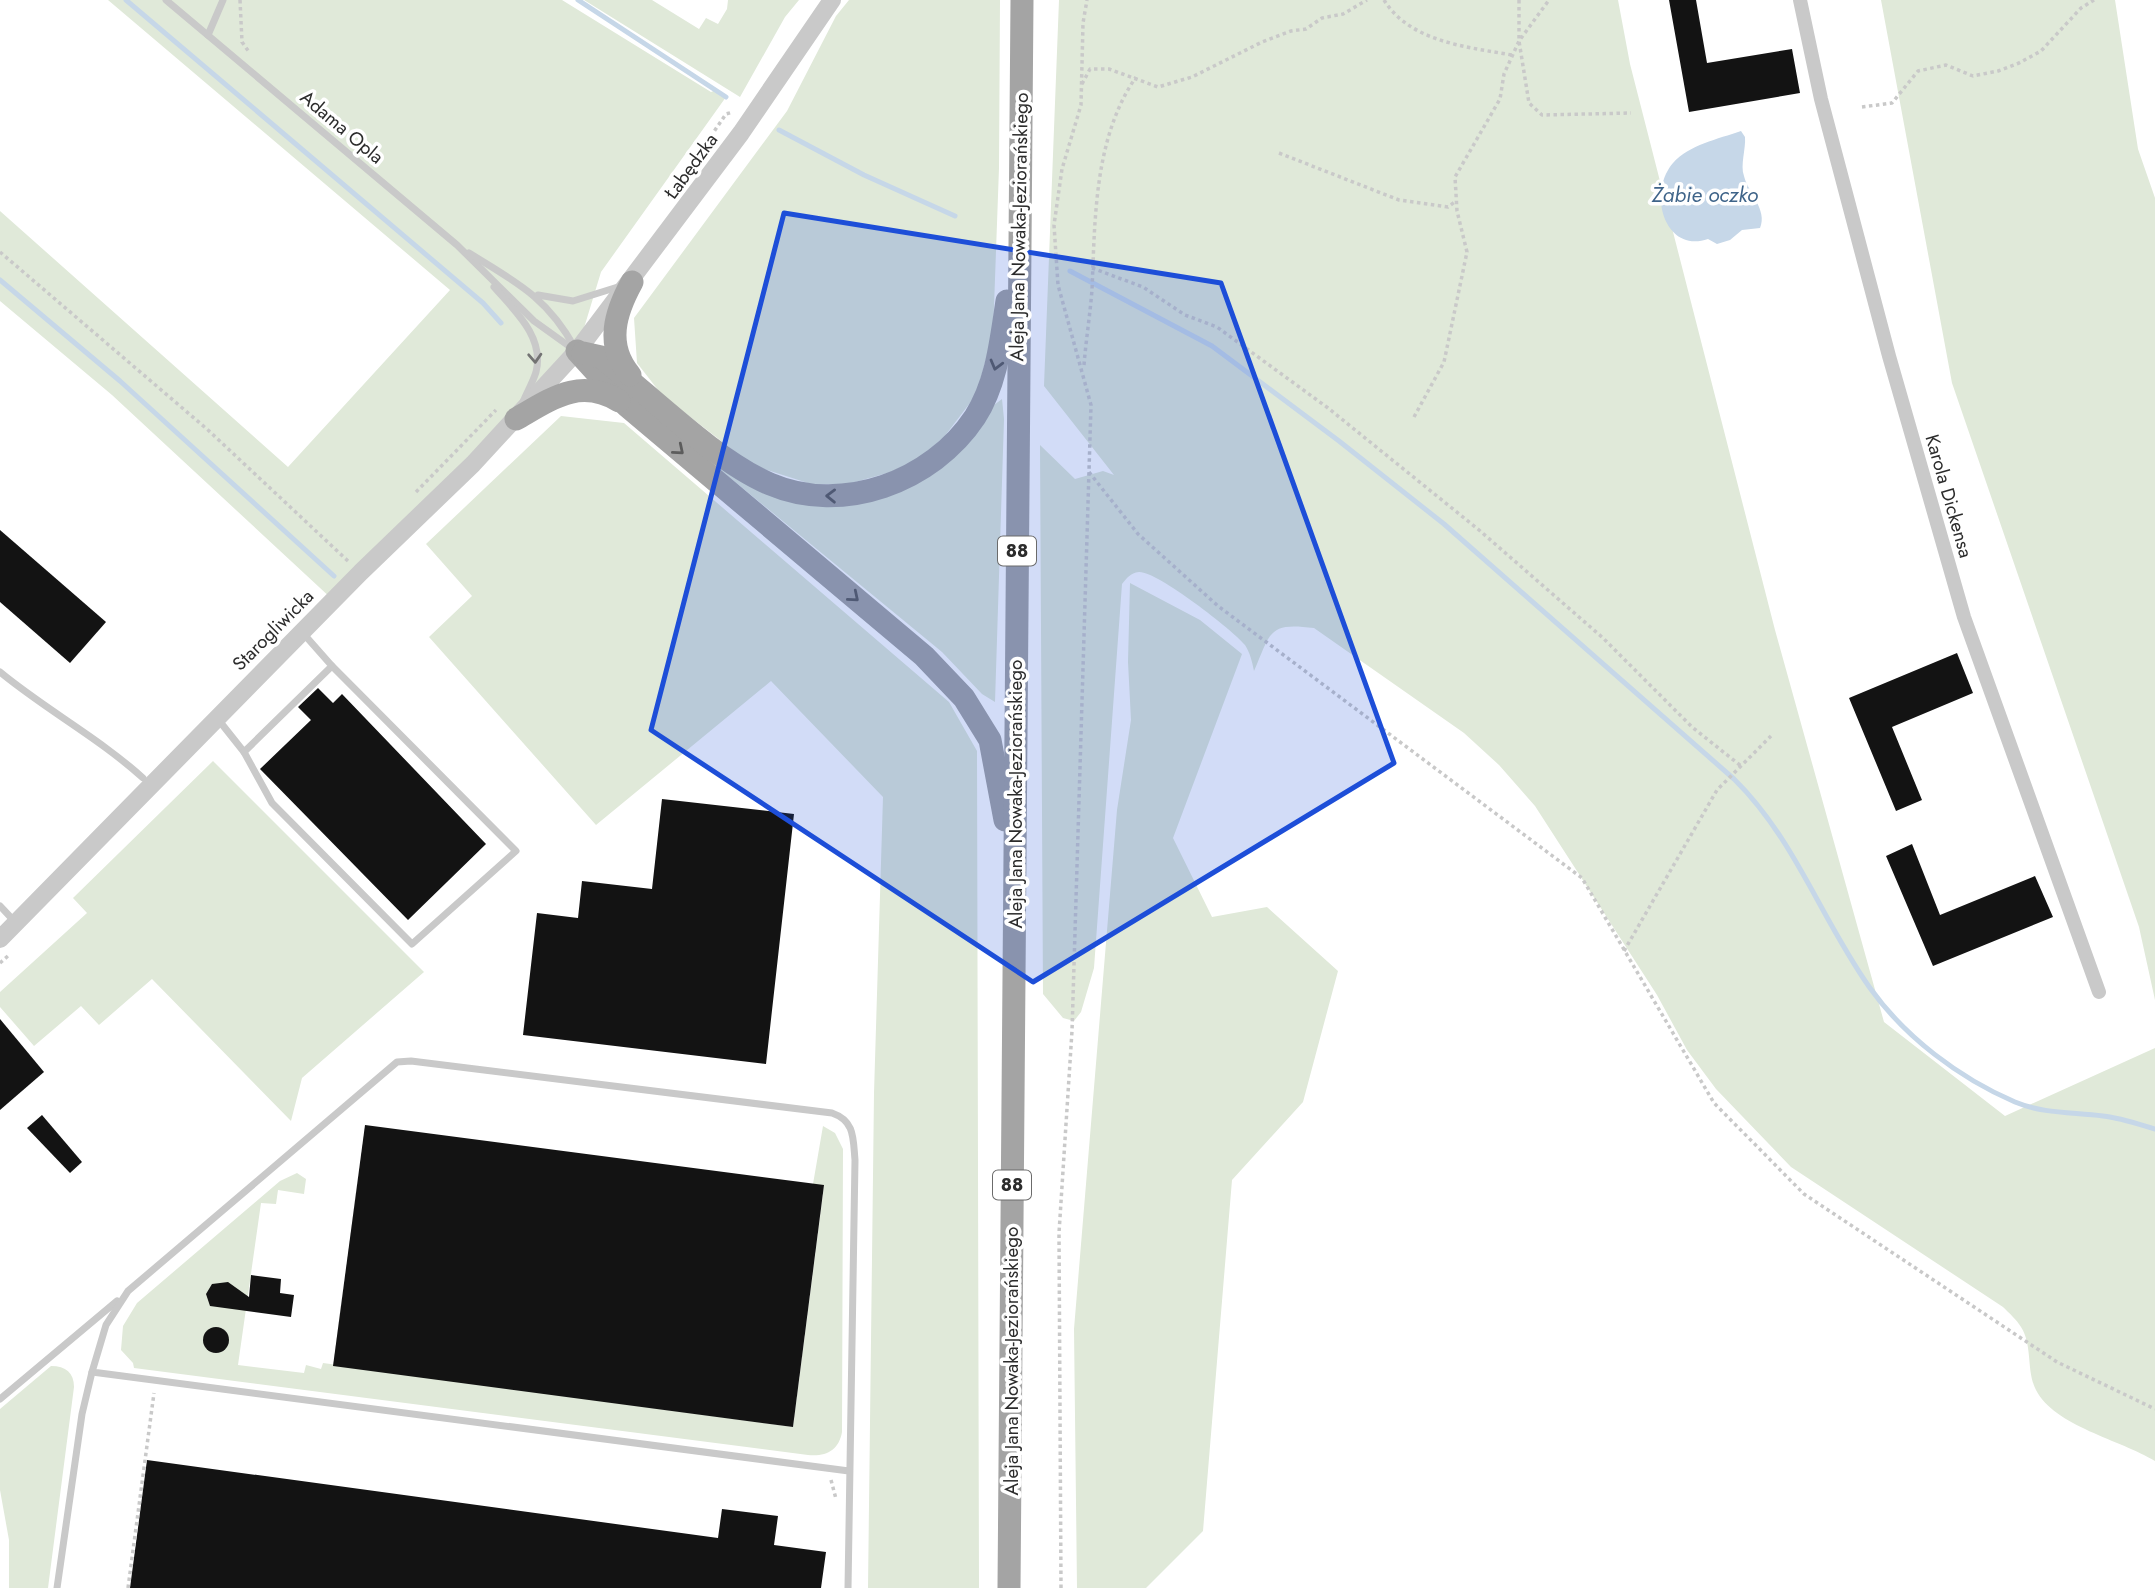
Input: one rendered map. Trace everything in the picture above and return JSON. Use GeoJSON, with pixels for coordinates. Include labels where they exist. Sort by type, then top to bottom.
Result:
{"type":"FeatureCollection","features":[{"type":"Feature","properties":{"kind":"main road","name":"Aleja Jana Nowaka-Jeziorańskiego"},"geometry":{"type":"LineString","coordinates":[[1009,1588],[1022,0]]}},
{"type":"Feature","properties":{"kind":"main road"},"geometry":{"type":"LineString","coordinates":[[507,413],[581,388],[634,397],[740,469],[770,485],[800,494],[857,496],[933,461],[974,418],[986,395],[998,361],[1019,225]]}},
{"type":"Feature","properties":{"kind":"main road"},"geometry":{"type":"LineString","coordinates":[[632,282],[618,309],[614,331],[615,351],[634,397]]}},
{"type":"Feature","properties":{"kind":"main road"},"geometry":{"type":"LineString","coordinates":[[577,351],[634,397],[923,656],[964,698],[990,740],[1015,877]]}},
{"type":"Feature","properties":{"kind":"street","name":"Łabędzka"},"geometry":{"type":"LineString","coordinates":[[577,351],[632,282],[741,133],[832,0]]}},
{"type":"Feature","properties":{"kind":"street","name":"Karola Dickensa"},"geometry":{"type":"LineString","coordinates":[[1800,0],[1821,99],[1885,343],[1964,617],[2099,992]]}},
{"type":"Feature","properties":{"kind":"street","name":"Starogliwicka"},"geometry":{"type":"LineString","coordinates":[[0,939],[360,572],[507,413],[577,351]]}},
{"type":"Feature","properties":{"kind":"lane","name":"Adama Opla"},"geometry":{"type":"LineString","coordinates":[[166,0],[457,245]]}},
{"type":"Feature","properties":{"kind":"lane"},"geometry":{"type":"LineString","coordinates":[[208,35],[223,0]]}},
{"type":"Feature","properties":{"kind":"lane"},"geometry":{"type":"LineString","coordinates":[[457,245],[535,294],[558,301],[573,302],[632,282]]}},
{"type":"Feature","properties":{"kind":"lane"},"geometry":{"type":"LineString","coordinates":[[457,245],[534,321],[577,351]]}},
{"type":"Feature","properties":{"kind":"lane"},"geometry":{"type":"LineString","coordinates":[[457,245],[529,327],[536,349],[536,370],[507,413]]}},
{"type":"Feature","properties":{"kind":"lane"},"geometry":{"type":"LineString","coordinates":[[535,294],[562,325],[577,351]]}},
{"type":"Feature","properties":{"kind":"lane"},"geometry":{"type":"LineString","coordinates":[[217,717],[244,752],[272,803],[412,944],[516,851],[332,666],[302,631]]}},
{"type":"Feature","properties":{"kind":"lane"},"geometry":{"type":"LineString","coordinates":[[244,752],[332,666]]}},
{"type":"Feature","properties":{"kind":"lane"},"geometry":{"type":"LineString","coordinates":[[0,671],[38,704],[120,757],[143,778]]}},
{"type":"Feature","properties":{"kind":"lane"},"geometry":{"type":"LineString","coordinates":[[0,906],[16,923]]}},
{"type":"Feature","properties":{"kind":"lane"},"geometry":{"type":"LineString","coordinates":[[0,1399],[397,1062],[411,1061],[832,1113],[843,1117],[850,1125],[855,1160],[848,1588]]}},
{"type":"Feature","properties":{"kind":"lane"},"geometry":{"type":"LineString","coordinates":[[57,1588],[82,1414],[92,1372],[106,1325],[128,1291]]}},
{"type":"Feature","properties":{"kind":"lane"},"geometry":{"type":"LineString","coordinates":[[92,1372],[849,1471]]}},
{"type":"Feature","properties":{"kind":"path"},"geometry":{"type":"LineString","coordinates":[[240,0],[242,42],[252,56]]}},
{"type":"Feature","properties":{"kind":"path"},"geometry":{"type":"LineString","coordinates":[[1061,1588],[1059,1233],[1071,1054],[1091,405],[1084,369],[1058,285],[1054,225],[1056,198],[1081,105],[1083,23],[1087,0]]}},
{"type":"Feature","properties":{"kind":"path"},"geometry":{"type":"LineString","coordinates":[[1082,85],[1090,69],[1109,69],[1158,87],[1192,77],[1262,42],[1291,31],[1306,29],[1322,19],[1343,14],[1367,0]]}},
{"type":"Feature","properties":{"kind":"path"},"geometry":{"type":"LineString","coordinates":[[1384,0],[1394,15],[1452,45],[1512,55]]}},
{"type":"Feature","properties":{"kind":"path"},"geometry":{"type":"LineString","coordinates":[[1519,0],[1518,41],[1529,103],[1542,115],[1631,113]]}},
{"type":"Feature","properties":{"kind":"path"},"geometry":{"type":"LineString","coordinates":[[1414,417],[1444,362],[1467,252],[1456,201],[1455,177],[1500,99],[1504,74],[1518,41],[1549,0]]}},
{"type":"Feature","properties":{"kind":"path"},"geometry":{"type":"LineString","coordinates":[[1862,107],[1892,103],[1918,71],[1946,65],[1973,76],[2019,63],[2041,51],[2081,8],[2094,0]]}},
{"type":"Feature","properties":{"kind":"path"},"geometry":{"type":"LineString","coordinates":[[1084,369],[1094,213],[1106,145],[1118,112],[1136,78]]}},
{"type":"Feature","properties":{"kind":"path"},"geometry":{"type":"LineString","coordinates":[[682,178],[726,114],[738,110]]}},
{"type":"Feature","properties":{"kind":"path"},"geometry":{"type":"LineString","coordinates":[[1279,153],[1399,200],[1448,207],[1456,201]]}},
{"type":"Feature","properties":{"kind":"path"},"geometry":{"type":"LineString","coordinates":[[0,252],[208,430],[360,572]]}},
{"type":"Feature","properties":{"kind":"path"},"geometry":{"type":"LineString","coordinates":[[1092,268],[1143,287],[1185,315],[1217,327],[1328,408],[1479,530],[1604,638],[1692,727],[1741,766]]}},
{"type":"Feature","properties":{"kind":"path"},"geometry":{"type":"LineString","coordinates":[[423,484],[507,413]]}},
{"type":"Feature","properties":{"kind":"path"},"geometry":{"type":"LineString","coordinates":[[1089,472],[1138,534],[1218,606],[1582,878],[1714,1103],[1804,1194],[2057,1362],[2155,1409]]}},
{"type":"Feature","properties":{"kind":"path"},"geometry":{"type":"LineString","coordinates":[[1625,951],[1717,790],[1771,736]]}},
{"type":"Feature","properties":{"kind":"path"},"geometry":{"type":"LineString","coordinates":[[128,1588],[154,1393]]}},
{"type":"Feature","properties":{"kind":"highlighted area"},"geometry":{"type":"Polygon","coordinates":[[[784,213],[1221,283],[1394,763],[1033,982],[651,730],[784,213]]]}},
{"type":"Feature","properties":{"kind":"green space"},"geometry":{"type":"Polygon","coordinates":[[[108,0],[562,0],[711,92],[716,90],[726,97],[601,272],[577,351],[333,600],[112,395],[0,301],[0,211],[288,467],[450,290],[108,0]]]}},
{"type":"Feature","properties":{"kind":"green space"},"geometry":{"type":"Polygon","coordinates":[[[584,0],[652,0],[699,29],[706,18],[718,24],[727,9],[728,0],[799,0],[785,17],[740,97],[584,0]]]}},
{"type":"Feature","properties":{"kind":"green space"},"geometry":{"type":"Polygon","coordinates":[[[849,0],[1000,0],[999,168],[993,334],[976,395],[944,437],[918,459],[891,472],[848,484],[811,484],[747,461],[662,395],[637,363],[634,318],[787,111],[836,16],[849,0]]]}},
{"type":"Feature","properties":{"kind":"green space"},"geometry":{"type":"Polygon","coordinates":[[[1059,0],[1618,0],[1630,64],[1775,630],[1884,1022],[2005,1116],[2155,1048],[2155,1461],[2073,1423],[2045,1403],[2033,1383],[2025,1334],[2003,1307],[1791,1167],[1716,1089],[1687,1050],[1657,995],[1535,806],[1499,765],[1464,733],[1314,628],[1288,627],[1273,633],[1254,671],[1245,645],[1211,615],[1177,591],[1148,574],[1139,572],[1131,575],[1122,584],[1094,968],[1081,1012],[1074,1021],[1063,1018],[1043,994],[1040,445],[1075,479],[1103,471],[1114,475],[1044,386],[1059,0]]]}},
{"type":"Feature","properties":{"kind":"green space"},"geometry":{"type":"Polygon","coordinates":[[[1881,0],[2115,0],[2138,149],[2155,198],[2155,1000],[2139,927],[1952,383],[1881,0]]]}},
{"type":"Feature","properties":{"kind":"green space"},"geometry":{"type":"Polygon","coordinates":[[[610,379],[716,459],[866,501],[1002,399],[1004,419],[995,702],[982,694],[942,652],[610,379]]]}},
{"type":"Feature","properties":{"kind":"green space"},"geometry":{"type":"Polygon","coordinates":[[[561,416],[624,423],[949,702],[977,751],[979,1588],[868,1588],[874,1093],[883,797],[771,681],[596,825],[429,637],[472,596],[426,544],[561,416]]]}},
{"type":"Feature","properties":{"kind":"green space"},"geometry":{"type":"Polygon","coordinates":[[[1130,583],[1200,620],[1242,654],[1173,838],[1212,917],[1267,907],[1338,971],[1303,1102],[1232,1180],[1203,1531],[1146,1588],[1077,1588],[1074,1329],[1117,810],[1131,720],[1128,662],[1130,583]]]}},
{"type":"Feature","properties":{"kind":"green space"},"geometry":{"type":"Polygon","coordinates":[[[213,761],[424,972],[302,1078],[291,1121],[152,979],[99,1025],[81,1006],[34,1046],[0,1007],[0,992],[87,913],[73,898],[213,761]]]}},
{"type":"Feature","properties":{"kind":"green space"},"geometry":{"type":"Polygon","coordinates":[[[823,1126],[835,1133],[843,1149],[842,1432],[835,1448],[820,1455],[134,1368],[133,1363],[121,1350],[123,1326],[137,1303],[280,1181],[297,1173],[306,1179],[304,1194],[278,1190],[276,1204],[261,1203],[238,1365],[304,1373],[306,1365],[321,1369],[323,1363],[793,1427],[824,1186],[813,1184],[823,1126]]]}},
{"type":"Feature","properties":{"kind":"green space"},"geometry":{"type":"Polygon","coordinates":[[[51,1366],[68,1371],[73,1378],[74,1387],[48,1588],[9,1588],[9,1540],[0,1490],[0,1409],[51,1366]]]}},
{"type":"Feature","properties":{"kind":"water","name":"Żabie oczko"},"geometry":{"type":"Polygon","coordinates":[[[1741,131],[1745,137],[1743,172],[1760,208],[1760,228],[1742,230],[1730,240],[1717,244],[1708,239],[1693,241],[1681,238],[1671,229],[1661,204],[1665,175],[1673,163],[1687,152],[1704,143],[1741,131]]]}},
{"type":"Feature","properties":{"kind":"building"},"geometry":{"type":"Polygon","coordinates":[[[1669,0],[1696,0],[1707,63],[1792,49],[1800,93],[1689,112],[1669,0]]]}},
{"type":"Feature","properties":{"kind":"building"},"geometry":{"type":"Polygon","coordinates":[[[0,530],[106,622],[70,663],[0,602],[0,530]]]}},
{"type":"Feature","properties":{"kind":"building"},"geometry":{"type":"Polygon","coordinates":[[[1957,653],[1973,693],[1892,727],[1922,800],[1896,811],[1849,698],[1957,653]]]}},
{"type":"Feature","properties":{"kind":"building"},"geometry":{"type":"Polygon","coordinates":[[[318,688],[333,703],[342,694],[486,844],[408,920],[260,769],[311,720],[298,707],[318,688]]]}},
{"type":"Feature","properties":{"kind":"building"},"geometry":{"type":"Polygon","coordinates":[[[662,799],[794,814],[766,1064],[523,1035],[537,913],[578,918],[582,881],[652,889],[662,799]]]}},
{"type":"Feature","properties":{"kind":"building"},"geometry":{"type":"Polygon","coordinates":[[[1912,844],[1940,915],[2035,876],[2053,917],[1933,966],[1886,856],[1912,844]]]}},
{"type":"Feature","properties":{"kind":"building"},"geometry":{"type":"Polygon","coordinates":[[[0,1019],[44,1072],[0,1110],[0,1019]]]}},
{"type":"Feature","properties":{"kind":"building"},"geometry":{"type":"Polygon","coordinates":[[[42,1115],[82,1162],[70,1173],[27,1128],[42,1115]]]}},
{"type":"Feature","properties":{"kind":"building"},"geometry":{"type":"Polygon","coordinates":[[[365,1125],[824,1185],[793,1427],[333,1366],[365,1125]]]}},
{"type":"Feature","properties":{"kind":"building"},"geometry":{"type":"Polygon","coordinates":[[[251,1275],[281,1279],[280,1293],[294,1295],[291,1317],[210,1306],[206,1294],[212,1284],[228,1282],[249,1297],[251,1275]]]}},
{"type":"Feature","properties":{"kind":"building"},"geometry":{"type":"Polygon","coordinates":[[[216,1327],[225,1331],[229,1340],[225,1349],[216,1353],[207,1349],[203,1340],[207,1331],[216,1327]]]}},
{"type":"Feature","properties":{"kind":"building"},"geometry":{"type":"Polygon","coordinates":[[[147,1460],[718,1538],[722,1509],[778,1516],[774,1545],[826,1552],[821,1588],[130,1588],[147,1460]]]}},
{"type":"Feature","properties":{"kind":"waterway"},"geometry":{"type":"LineString","coordinates":[[126,0],[483,303],[501,323]]}},
{"type":"Feature","properties":{"kind":"waterway"},"geometry":{"type":"LineString","coordinates":[[578,0],[726,97]]}},
{"type":"Feature","properties":{"kind":"waterway"},"geometry":{"type":"LineString","coordinates":[[779,130],[864,175],[955,216]]}},
{"type":"Feature","properties":{"kind":"waterway"},"geometry":{"type":"LineString","coordinates":[[1070,271],[1212,346],[1339,441],[1444,524],[1734,779],[1755,802],[1791,853],[1870,988],[1916,1039],[1974,1081],[2015,1102],[2047,1111],[2110,1117],[2155,1129]]}},
{"type":"Feature","properties":{"kind":"waterway"},"geometry":{"type":"LineString","coordinates":[[0,280],[120,381],[334,576]]}}]}
